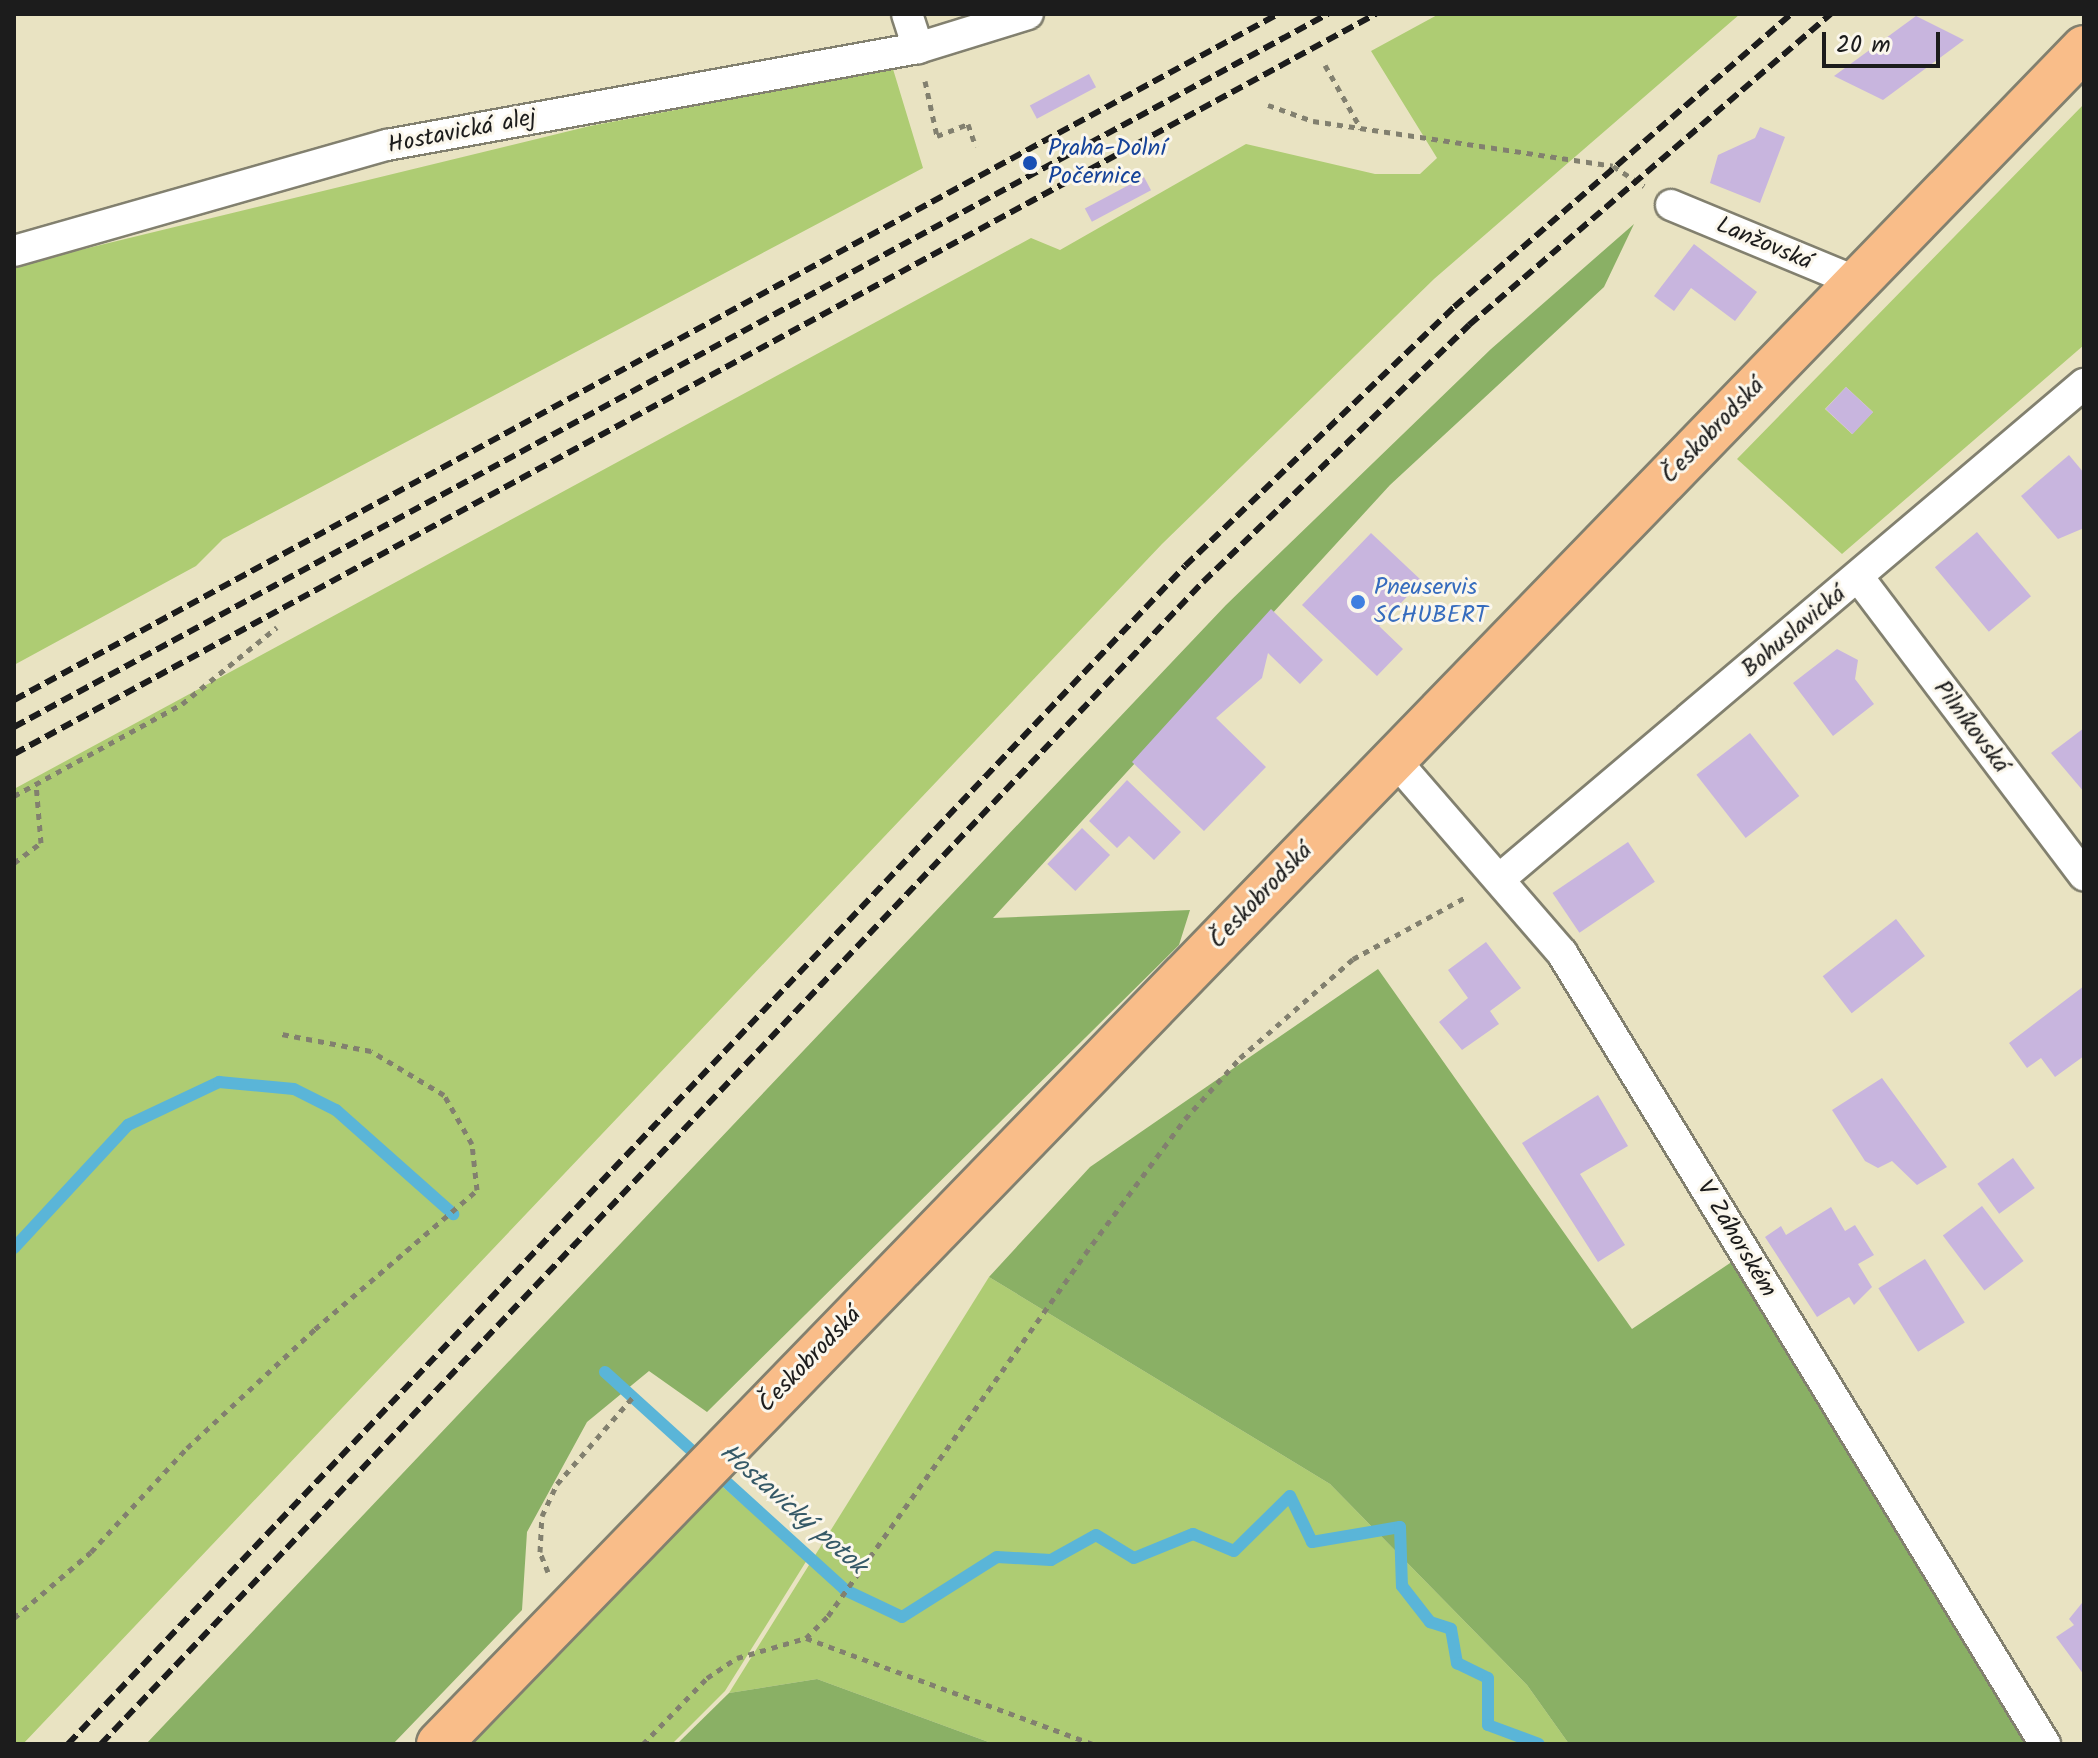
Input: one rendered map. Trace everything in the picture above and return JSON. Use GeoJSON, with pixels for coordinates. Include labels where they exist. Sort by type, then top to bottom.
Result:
{"type":"FeatureCollection","features":[{"type":"Feature","properties":{"kind":"main road","name":"Českobrodská"},"geometry":{"type":"LineString","coordinates":[[439,1744],[2084,48]]}},
{"type":"Feature","properties":{"kind":"street"},"geometry":{"type":"LineString","coordinates":[[907,14],[918,48]]}},
{"type":"Feature","properties":{"kind":"street","name":"Hostavická alej"},"geometry":{"type":"LineString","coordinates":[[14,251],[387,145],[918,48],[1028,14]]}},
{"type":"Feature","properties":{"kind":"street","name":"Lanžovská"},"geometry":{"type":"LineString","coordinates":[[1671,205],[1857,282]]}},
{"type":"Feature","properties":{"kind":"street","name":"Bohuslavická"},"geometry":{"type":"LineString","coordinates":[[1502,877],[1859,578],[2084,384]]}},
{"type":"Feature","properties":{"kind":"street","name":"Pilníkovská"},"geometry":{"type":"LineString","coordinates":[[1859,578],[2084,875]]}},
{"type":"Feature","properties":{"kind":"street","name":"V Záhorském"},"geometry":{"type":"LineString","coordinates":[[1394,759],[1502,877],[1562,953],[2045,1744]]}},
{"type":"Feature","properties":{"kind":"path"},"geometry":{"type":"LineString","coordinates":[[918,48],[937,136],[968,124],[976,147]]}},
{"type":"Feature","properties":{"kind":"path"},"geometry":{"type":"LineString","coordinates":[[1325,65],[1361,129]]}},
{"type":"Feature","properties":{"kind":"path"},"geometry":{"type":"LineString","coordinates":[[1268,105],[1361,129],[1613,166],[1671,205]]}},
{"type":"Feature","properties":{"kind":"path"},"geometry":{"type":"LineString","coordinates":[[14,796],[182,704],[277,627]]}},
{"type":"Feature","properties":{"kind":"path"},"geometry":{"type":"LineString","coordinates":[[14,863],[41,843],[36,784]]}},
{"type":"Feature","properties":{"kind":"path"},"geometry":{"type":"LineString","coordinates":[[643,1744],[707,1678],[737,1658],[806,1638],[828,1616],[1094,1241],[1185,1119],[1240,1058],[1353,959],[1502,877]]}},
{"type":"Feature","properties":{"kind":"path"},"geometry":{"type":"LineString","coordinates":[[14,1618],[91,1552],[187,1448],[315,1329],[477,1190],[472,1144],[444,1095],[371,1051],[282,1034]]}},
{"type":"Feature","properties":{"kind":"path"},"geometry":{"type":"LineString","coordinates":[[574,1604],[552,1581],[540,1552],[542,1516],[557,1484],[633,1397]]}},
{"type":"Feature","properties":{"kind":"path"},"geometry":{"type":"LineString","coordinates":[[806,1638],[1093,1744]]}},
{"type":"Feature","properties":{"kind":"green space"},"geometry":{"type":"Polygon","coordinates":[[[1439,14],[1740,14],[1434,279],[1162,544],[23,1744],[14,1744],[14,789],[1031,238],[1060,250],[1246,144],[1375,174],[1420,174],[1437,158],[1371,51],[1439,14]]]}},
{"type":"Feature","properties":{"kind":"green space"},"geometry":{"type":"Polygon","coordinates":[[[893,69],[923,168],[223,539],[196,566],[14,665],[14,266],[590,126],[893,69]]]}},
{"type":"Feature","properties":{"kind":"green space"},"geometry":{"type":"Polygon","coordinates":[[[2084,104],[2084,345],[1842,554],[1737,459],[2084,104]],[[1846,387],[1825,409],[1852,434],[1873,412],[1846,387]]]}},
{"type":"Feature","properties":{"kind":"green space"},"geometry":{"type":"Polygon","coordinates":[[[1634,224],[1604,287],[1390,485],[993,918],[1190,910],[1179,945],[707,1412],[649,1371],[587,1422],[527,1532],[522,1610],[393,1744],[146,1744],[1226,605],[1491,349],[1634,224]]]}},
{"type":"Feature","properties":{"kind":"green space"},"geometry":{"type":"Polygon","coordinates":[[[1378,969],[1632,1329],[1739,1257],[2028,1744],[1569,1744],[1527,1685],[1330,1484],[989,1277],[1090,1167],[1378,969]]]}},
{"type":"Feature","properties":{"kind":"green space"},"geometry":{"type":"Polygon","coordinates":[[[989,1277],[1330,1484],[1527,1685],[1569,1744],[994,1744],[817,1679],[729,1693],[989,1277]]]}},
{"type":"Feature","properties":{"kind":"green space"},"geometry":{"type":"Polygon","coordinates":[[[708,1474],[807,1560],[725,1691],[672,1744],[448,1744],[708,1474]]]}},
{"type":"Feature","properties":{"kind":"green space"},"geometry":{"type":"Polygon","coordinates":[[[817,1679],[994,1744],[677,1744],[729,1693],[817,1679]]]}},
{"type":"Feature","properties":{"kind":"building"},"geometry":{"type":"Polygon","coordinates":[[[1916,16],[1964,40],[1883,100],[1834,76],[1916,16]]]}},
{"type":"Feature","properties":{"kind":"building"},"geometry":{"type":"Polygon","coordinates":[[[1089,74],[1096,87],[1037,119],[1030,105],[1089,74]]]}},
{"type":"Feature","properties":{"kind":"building"},"geometry":{"type":"Polygon","coordinates":[[[1760,127],[1785,137],[1760,203],[1710,183],[1718,155],[1755,138],[1760,127]]]}},
{"type":"Feature","properties":{"kind":"building"},"geometry":{"type":"Polygon","coordinates":[[[1144,177],[1151,190],[1092,222],[1085,208],[1144,177]]]}},
{"type":"Feature","properties":{"kind":"building"},"geometry":{"type":"Polygon","coordinates":[[[1694,244],[1757,292],[1735,321],[1691,288],[1674,311],[1654,296],[1694,244]]]}},
{"type":"Feature","properties":{"kind":"building"},"geometry":{"type":"Polygon","coordinates":[[[1846,387],[1873,412],[1853,434],[1826,409],[1846,387]]]}},
{"type":"Feature","properties":{"kind":"building"},"geometry":{"type":"Polygon","coordinates":[[[2069,455],[2084,473],[2084,528],[2058,539],[2021,496],[2069,455]]]}},
{"type":"Feature","properties":{"kind":"building"},"geometry":{"type":"Polygon","coordinates":[[[1977,532],[2031,596],[1989,632],[1935,567],[1977,532]]]}},
{"type":"Feature","properties":{"kind":"building"},"geometry":{"type":"Polygon","coordinates":[[[1371,533],[1422,581],[1379,626],[1403,649],[1377,676],[1302,605],[1371,533]]]}},
{"type":"Feature","properties":{"kind":"building"},"geometry":{"type":"Polygon","coordinates":[[[1271,609],[1323,660],[1300,684],[1268,653],[1262,678],[1216,718],[1266,767],[1204,831],[1132,762],[1271,609]]]}},
{"type":"Feature","properties":{"kind":"building"},"geometry":{"type":"Polygon","coordinates":[[[1837,649],[1858,660],[1855,679],[1874,704],[1833,736],[1793,683],[1837,649]]]}},
{"type":"Feature","properties":{"kind":"building"},"geometry":{"type":"Polygon","coordinates":[[[2084,728],[2084,792],[2051,753],[2084,728]]]}},
{"type":"Feature","properties":{"kind":"building"},"geometry":{"type":"Polygon","coordinates":[[[1750,733],[1799,796],[1746,838],[1696,775],[1750,733]]]}},
{"type":"Feature","properties":{"kind":"building"},"geometry":{"type":"Polygon","coordinates":[[[1127,780],[1181,832],[1154,860],[1129,836],[1117,848],[1089,821],[1127,780]]]}},
{"type":"Feature","properties":{"kind":"building"},"geometry":{"type":"Polygon","coordinates":[[[1082,828],[1110,855],[1075,891],[1047,864],[1082,828]]]}},
{"type":"Feature","properties":{"kind":"building"},"geometry":{"type":"Polygon","coordinates":[[[1628,842],[1655,882],[1579,933],[1553,893],[1628,842]]]}},
{"type":"Feature","properties":{"kind":"building"},"geometry":{"type":"Polygon","coordinates":[[[1896,919],[1925,956],[1852,1013],[1823,976],[1896,919]]]}},
{"type":"Feature","properties":{"kind":"building"},"geometry":{"type":"Polygon","coordinates":[[[1486,942],[1521,988],[1490,1011],[1499,1024],[1462,1050],[1439,1022],[1468,998],[1448,970],[1486,942]]]}},
{"type":"Feature","properties":{"kind":"building"},"geometry":{"type":"Polygon","coordinates":[[[2084,986],[2084,1056],[2055,1077],[2041,1058],[2027,1068],[2009,1043],[2084,986]]]}},
{"type":"Feature","properties":{"kind":"building"},"geometry":{"type":"Polygon","coordinates":[[[1882,1078],[1947,1167],[1917,1185],[1892,1161],[1878,1168],[1865,1161],[1832,1110],[1882,1078]]]}},
{"type":"Feature","properties":{"kind":"building"},"geometry":{"type":"Polygon","coordinates":[[[1598,1095],[1628,1146],[1580,1174],[1625,1245],[1598,1262],[1522,1143],[1598,1095]]]}},
{"type":"Feature","properties":{"kind":"building"},"geometry":{"type":"Polygon","coordinates":[[[2013,1158],[2035,1188],[1999,1214],[1977,1184],[2013,1158]]]}},
{"type":"Feature","properties":{"kind":"building"},"geometry":{"type":"Polygon","coordinates":[[[1982,1206],[2024,1261],[1984,1291],[1943,1235],[1982,1206]]]}},
{"type":"Feature","properties":{"kind":"building"},"geometry":{"type":"Polygon","coordinates":[[[1831,1207],[1845,1231],[1855,1225],[1874,1255],[1858,1264],[1872,1287],[1854,1305],[1849,1297],[1817,1317],[1765,1237],[1781,1226],[1786,1235],[1831,1207]]]}},
{"type":"Feature","properties":{"kind":"building"},"geometry":{"type":"Polygon","coordinates":[[[1925,1259],[1965,1323],[1918,1352],[1878,1288],[1925,1259]]]}},
{"type":"Feature","properties":{"kind":"building"},"geometry":{"type":"Polygon","coordinates":[[[2082,1603],[2084,1675],[2056,1637],[2074,1625],[2069,1619],[2082,1603]]]}},
{"type":"Feature","properties":{"kind":"waterway","name":"Hostavický potok"},"geometry":{"type":"LineString","coordinates":[[14,1248],[128,1125],[219,1082],[294,1089],[336,1110],[453,1214]]}},
{"type":"Feature","properties":{"kind":"waterway","name":"Hostavický potok"},"geometry":{"type":"LineString","coordinates":[[605,1372],[845,1590],[902,1617],[997,1557],[1051,1560],[1096,1535],[1134,1558],[1193,1534],[1234,1551],[1290,1496],[1312,1542],[1400,1527],[1402,1586],[1430,1622],[1451,1629],[1457,1663],[1488,1678],[1488,1725],[1539,1744]]}},
{"type":"Feature","properties":{"kind":"railway"},"geometry":{"type":"LineString","coordinates":[[14,700],[1278,14]]}},
{"type":"Feature","properties":{"kind":"railway"},"geometry":{"type":"LineString","coordinates":[[14,727],[1328,14]]}},
{"type":"Feature","properties":{"kind":"railway"},"geometry":{"type":"LineString","coordinates":[[14,754],[1376,14]]}},
{"type":"Feature","properties":{"kind":"railway"},"geometry":{"type":"LineString","coordinates":[[68,1744],[1185,566],[1454,307],[1791,14]]}},
{"type":"Feature","properties":{"kind":"railway"},"geometry":{"type":"LineString","coordinates":[[101,1744],[1203,582],[1469,325],[1831,14]]}},
{"type":"Feature","properties":{"kind":"place","name":"Praha-Dolní Počernice"},"geometry":{"type":"Point","coordinates":[1030,163]}},
{"type":"Feature","properties":{"kind":"place","name":"Pneuservis SCHUBERT"},"geometry":{"type":"Point","coordinates":[1358,602]}}]}
